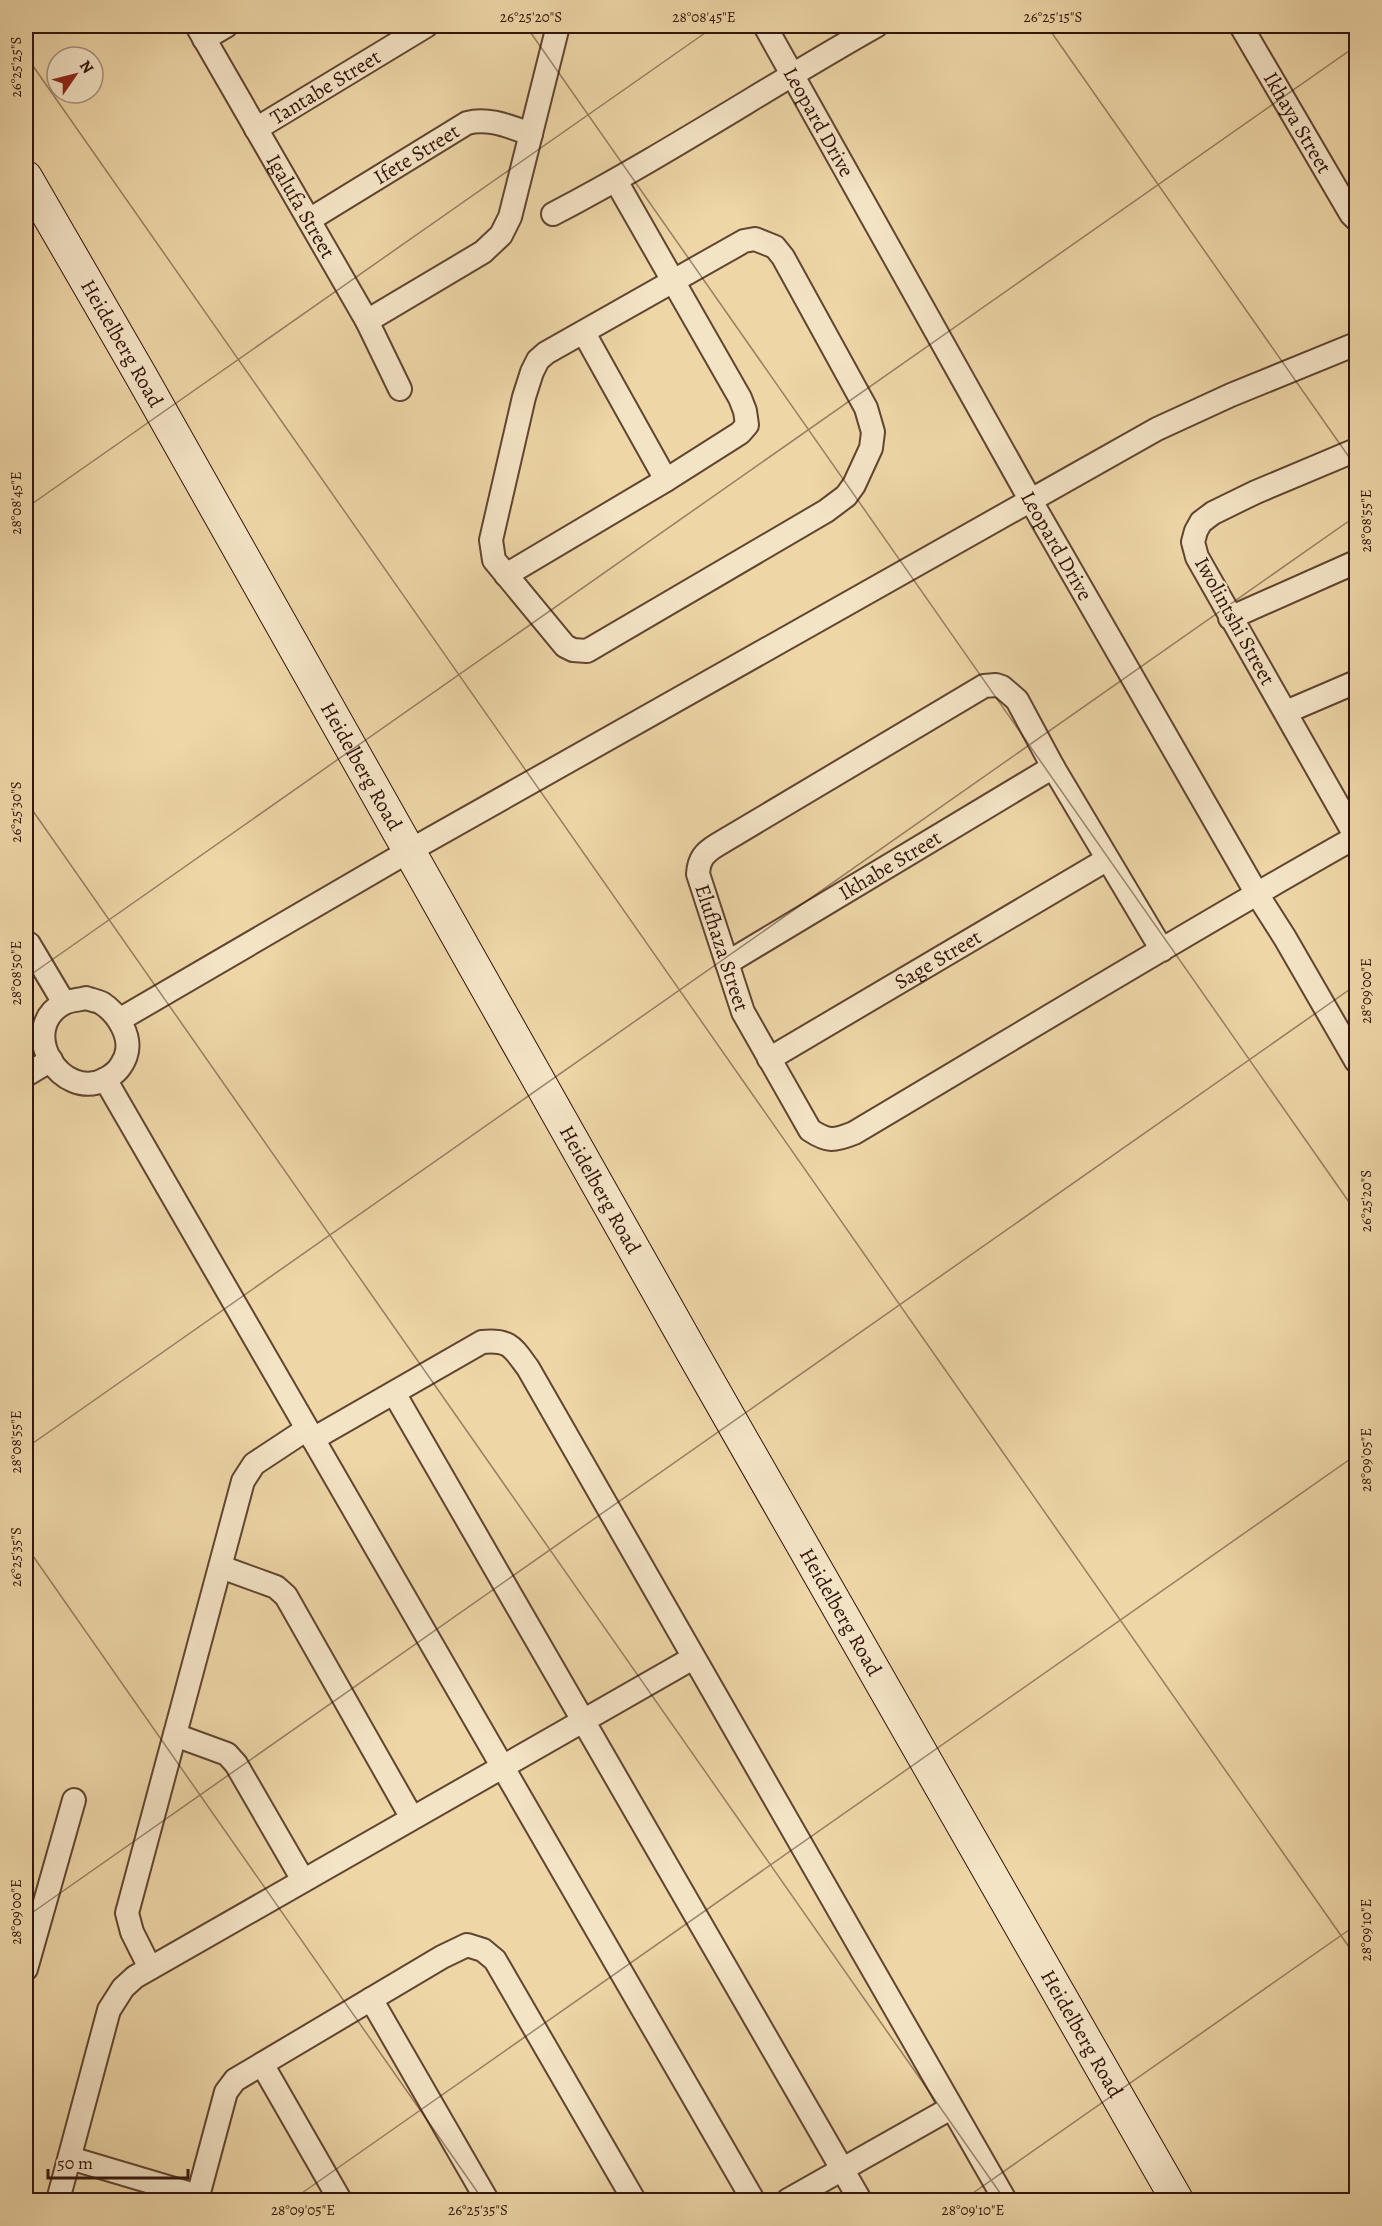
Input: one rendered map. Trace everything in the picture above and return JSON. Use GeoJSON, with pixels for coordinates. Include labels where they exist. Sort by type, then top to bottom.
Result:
{"type":"FeatureCollection","features":[{"type":"Feature","properties":{"kind":"main road","name":"Heidelberg Road"},"geometry":{"type":"LineString","coordinates":[[26,177],[140,374],[692,1352],[1177,2200]]}},
{"type":"Feature","properties":{"kind":"street"},"geometry":{"type":"LineString","coordinates":[[201,32],[226,26]]}},
{"type":"Feature","properties":{"kind":"street","name":"Tantabe Street"},"geometry":{"type":"LineString","coordinates":[[256,129],[426,26]]}},
{"type":"Feature","properties":{"kind":"street"},"geometry":{"type":"LineString","coordinates":[[367,321],[483,252],[501,235],[510,217],[558,26]]}},
{"type":"Feature","properties":{"kind":"street","name":"Leopard Drive"},"geometry":{"type":"LineString","coordinates":[[765,26],[1031,501],[1356,1061]]}},
{"type":"Feature","properties":{"kind":"street"},"geometry":{"type":"LineString","coordinates":[[553,214],[615,181],[792,73],[876,26]]}},
{"type":"Feature","properties":{"kind":"street","name":"Ikhaya Street"},"geometry":{"type":"LineString","coordinates":[[1241,26],[1356,219]]}},
{"type":"Feature","properties":{"kind":"street","name":"Igalufa Street"},"geometry":{"type":"LineString","coordinates":[[201,32],[367,321],[400,389]]}},
{"type":"Feature","properties":{"kind":"street","name":"Ifete Street"},"geometry":{"type":"LineString","coordinates":[[309,220],[467,123],[478,120],[491,121],[531,134]]}},
{"type":"Feature","properties":{"kind":"street"},"geometry":{"type":"LineString","coordinates":[[506,575],[666,480],[740,433],[747,425],[740,398],[615,181]]}},
{"type":"Feature","properties":{"kind":"street"},"geometry":{"type":"LineString","coordinates":[[755,238],[775,247],[792,272],[870,419],[873,432],[871,447],[854,485],[846,496],[826,511],[587,651],[573,650],[565,646],[494,560],[491,540],[524,397],[538,360],[546,353],[672,281],[744,241],[755,238]]}},
{"type":"Feature","properties":{"kind":"street"},"geometry":{"type":"LineString","coordinates":[[584,333],[666,480]]}},
{"type":"Feature","properties":{"kind":"street"},"geometry":{"type":"LineString","coordinates":[[119,1020],[409,851],[1157,429],[1231,395],[1356,344]]}},
{"type":"Feature","properties":{"kind":"street","name":"Iwolintshi Street"},"geometry":{"type":"LineString","coordinates":[[1257,894],[1356,837],[1230,618],[1197,557],[1193,542],[1201,522],[1213,513],[1356,450]]}},
{"type":"Feature","properties":{"kind":"street"},"geometry":{"type":"LineString","coordinates":[[1230,618],[1356,562]]}},
{"type":"Feature","properties":{"kind":"street"},"geometry":{"type":"LineString","coordinates":[[1286,712],[1356,682]]}},
{"type":"Feature","properties":{"kind":"street","name":"Elufhaza Street"},"geometry":{"type":"LineString","coordinates":[[1162,950],[1106,860],[1012,694],[996,685],[984,686],[717,845],[704,853],[699,862],[699,874],[743,1012],[810,1130],[824,1139],[837,1139],[864,1127],[1257,894]]}},
{"type":"Feature","properties":{"kind":"street","name":"Ikhabe Street"},"geometry":{"type":"LineString","coordinates":[[727,963],[1053,767]]}},
{"type":"Feature","properties":{"kind":"street","name":"Sage Street"},"geometry":{"type":"LineString","coordinates":[[769,1059],[1106,860]]}},
{"type":"Feature","properties":{"kind":"street"},"geometry":{"type":"LineString","coordinates":[[29,944],[64,1003]]}},
{"type":"Feature","properties":{"kind":"street"},"geometry":{"type":"LineString","coordinates":[[86,998],[103,1004],[119,1020],[127,1039],[127,1055],[117,1073],[95,1084],[61,1076],[43,1048],[44,1032],[50,1016],[64,1003],[86,998]]}},
{"type":"Feature","properties":{"kind":"street"},"geometry":{"type":"LineString","coordinates":[[26,1074],[51,1060]]}},
{"type":"Feature","properties":{"kind":"street"},"geometry":{"type":"LineString","coordinates":[[105,1079],[753,2200]]}},
{"type":"Feature","properties":{"kind":"street"},"geometry":{"type":"LineString","coordinates":[[150,1968],[132,1932],[127,1913],[243,1481],[254,1464],[394,1393],[482,1342],[499,1340],[515,1350],[534,1379],[1005,2200]]}},
{"type":"Feature","properties":{"kind":"street"},"geometry":{"type":"LineString","coordinates":[[394,1393],[860,2200]]}},
{"type":"Feature","properties":{"kind":"street"},"geometry":{"type":"LineString","coordinates":[[220,1567],[276,1587],[286,1596],[412,1818]]}},
{"type":"Feature","properties":{"kind":"street"},"geometry":{"type":"LineString","coordinates":[[58,2200],[109,2010],[123,1988],[150,1968],[693,1658]]}},
{"type":"Feature","properties":{"kind":"street"},"geometry":{"type":"LineString","coordinates":[[175,1735],[227,1754],[236,1764],[303,1880]]}},
{"type":"Feature","properties":{"kind":"street"},"geometry":{"type":"LineString","coordinates":[[26,1969],[74,1800]]}},
{"type":"Feature","properties":{"kind":"street"},"geometry":{"type":"LineString","coordinates":[[70,2158],[199,2198],[226,2092],[235,2080],[467,1945],[483,1950],[495,1960],[634,2200]]}},
{"type":"Feature","properties":{"kind":"street"},"geometry":{"type":"LineString","coordinates":[[371,2000],[487,2200]]}},
{"type":"Feature","properties":{"kind":"street"},"geometry":{"type":"LineString","coordinates":[[262,2064],[340,2200]]}},
{"type":"Feature","properties":{"kind":"street"},"geometry":{"type":"LineString","coordinates":[[788,2200],[951,2108]]}}]}
